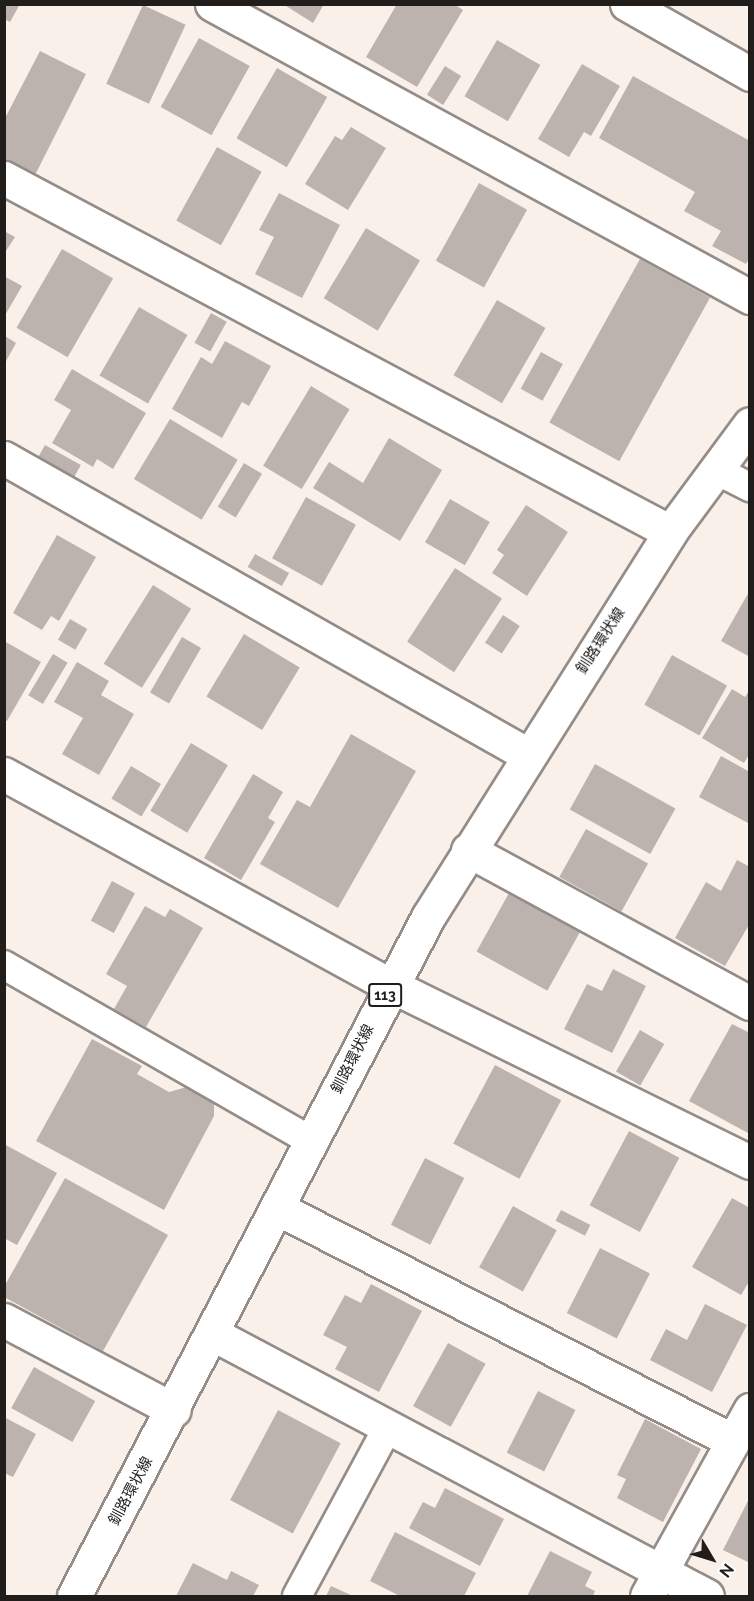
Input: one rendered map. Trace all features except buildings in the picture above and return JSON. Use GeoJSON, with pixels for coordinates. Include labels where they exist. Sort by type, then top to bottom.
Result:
{"type":"FeatureCollection","features":[{"type":"Feature","properties":{"kind":"street"},"geometry":{"type":"LineString","coordinates":[[212,4],[750,297]]}},
{"type":"Feature","properties":{"kind":"street"},"geometry":{"type":"LineString","coordinates":[[627,4],[750,74]]}},
{"type":"Feature","properties":{"kind":"street"},"geometry":{"type":"LineString","coordinates":[[4,178],[670,532]]}},
{"type":"Feature","properties":{"kind":"street","name":"釧路環状線"},"geometry":{"type":"LineString","coordinates":[[74,1596],[174,1410],[390,985],[468,850],[670,532],[750,424]]}},
{"type":"Feature","properties":{"kind":"street"},"geometry":{"type":"LineString","coordinates":[[4,458],[528,755]]}},
{"type":"Feature","properties":{"kind":"street"},"geometry":{"type":"LineString","coordinates":[[4,774],[390,985],[750,1162]]}},
{"type":"Feature","properties":{"kind":"street"},"geometry":{"type":"LineString","coordinates":[[468,850],[750,1003]]}},
{"type":"Feature","properties":{"kind":"street"},"geometry":{"type":"LineString","coordinates":[[277,1208],[733,1442]]}},
{"type":"Feature","properties":{"kind":"street"},"geometry":{"type":"LineString","coordinates":[[4,1320],[174,1410]]}},
{"type":"Feature","properties":{"kind":"street"},"geometry":{"type":"LineString","coordinates":[[213,1334],[388,1427],[654,1584],[707,1596]]}},
{"type":"Feature","properties":{"kind":"street"},"geometry":{"type":"LineString","coordinates":[[654,1584],[750,1410]]}},
{"type":"Feature","properties":{"kind":"lane"},"geometry":{"type":"LineString","coordinates":[[716,470],[750,487]]}},
{"type":"Feature","properties":{"kind":"lane"},"geometry":{"type":"LineString","coordinates":[[4,965],[311,1141]]}},
{"type":"Feature","properties":{"kind":"lane"},"geometry":{"type":"LineString","coordinates":[[297,1596],[388,1427]]}}]}
